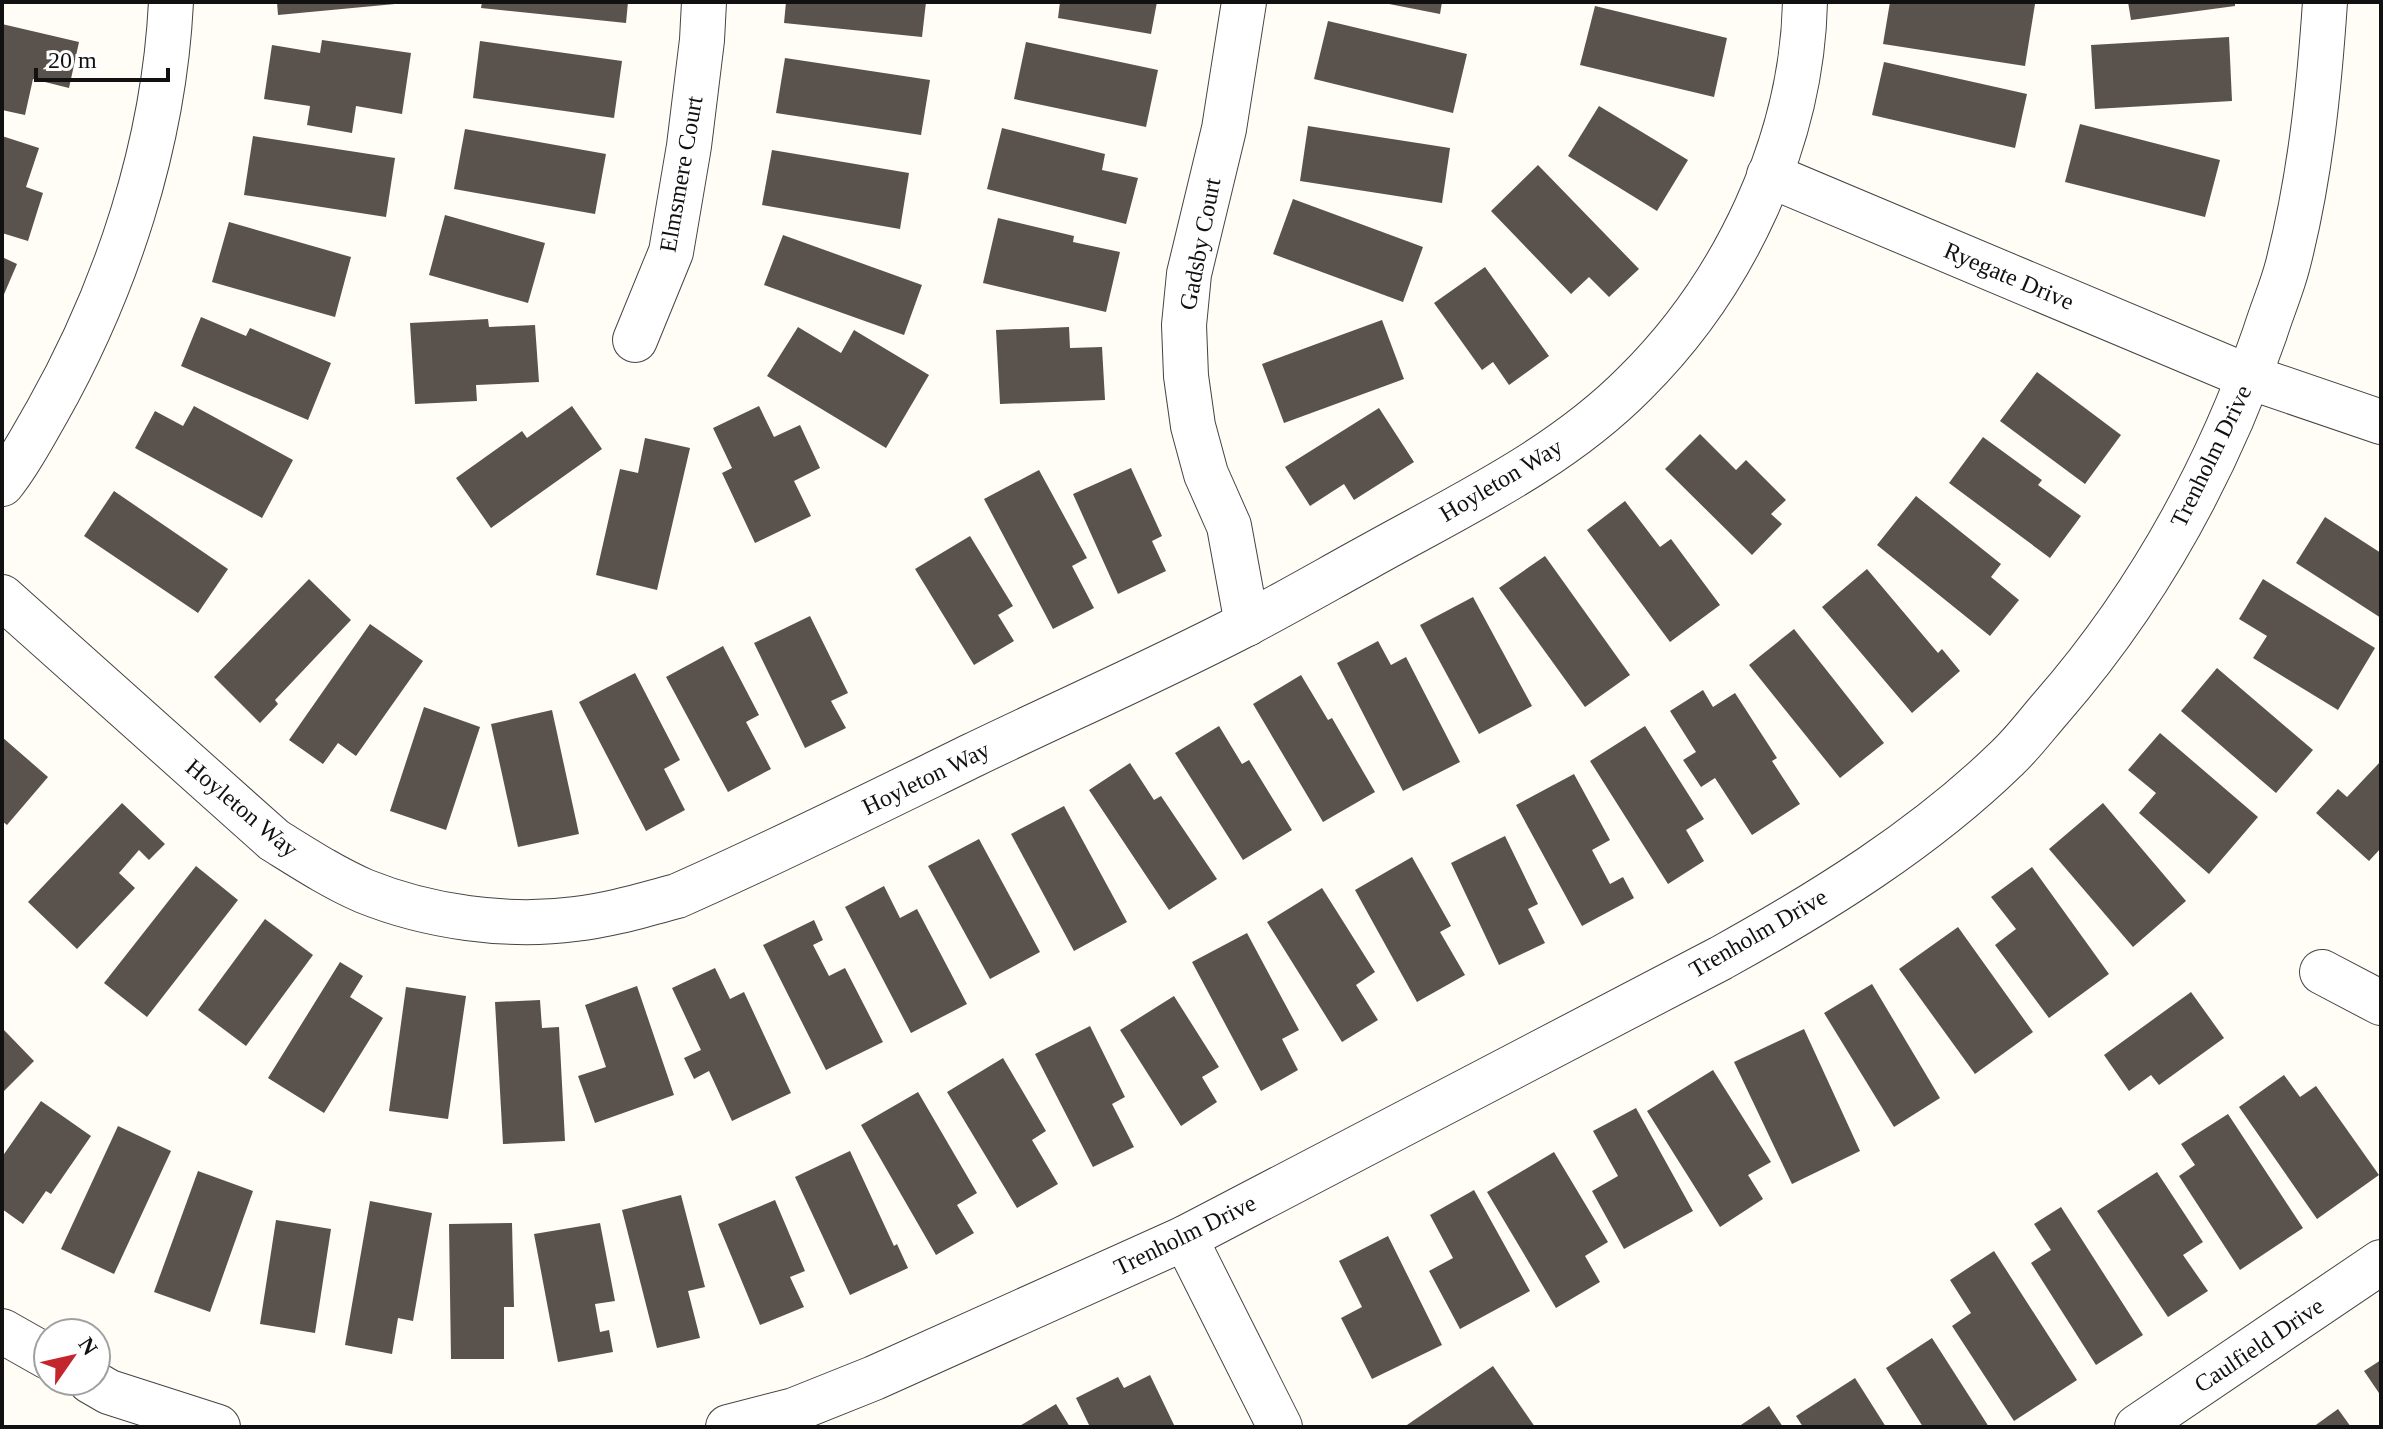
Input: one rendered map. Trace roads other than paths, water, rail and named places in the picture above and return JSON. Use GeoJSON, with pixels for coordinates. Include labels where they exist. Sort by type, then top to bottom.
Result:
{"type":"FeatureCollection","features":[{"type":"Feature","properties":{"kind":"street"},"geometry":{"type":"LineString","coordinates":[[2,484],[15,468],[67,377],[110,280],[142,180],[153,129],[171,2]]}},
{"type":"Feature","properties":{"kind":"street","name":"Elmsmere Court"},"geometry":{"type":"LineString","coordinates":[[635,340],[671,252],[689,146],[704,2]]}},
{"type":"Feature","properties":{"kind":"street","name":"Gadsby Court"},"geometry":{"type":"LineString","coordinates":[[1244,2],[1224,129],[1189,274],[1184,325],[1186,376],[1193,426],[1206,474],[1229,526],[1247,624]]}},
{"type":"Feature","properties":{"kind":"street","name":"Hoyleton Way"},"geometry":{"type":"LineString","coordinates":[[2,597],[274,840],[366,891],[416,907],[468,918],[521,922],[573,920],[677,896],[1247,624],[1556,450],[1634,384],[1669,347],[1700,307],[1751,219],[1769,175],[1791,101],[1799,63],[1805,2]]}},
{"type":"Feature","properties":{"kind":"street","name":"Trenholm Drive"},"geometry":{"type":"LineString","coordinates":[[728,1427],[794,1410],[874,1378],[1185,1238],[1721,958],[1771,930],[1914,838],[2008,757],[2083,671],[2150,577],[2206,476],[2249,377],[2287,268],[2301,212],[2319,98],[2325,2]]}},
{"type":"Feature","properties":{"kind":"street","name":"Ryegate Drive"},"geometry":{"type":"LineString","coordinates":[[1769,175],[2249,377]]}},
{"type":"Feature","properties":{"kind":"street"},"geometry":{"type":"LineString","coordinates":[[2249,377],[2381,422]]}},
{"type":"Feature","properties":{"kind":"street"},"geometry":{"type":"LineString","coordinates":[[2322,972],[2381,1003]]}},
{"type":"Feature","properties":{"kind":"street"},"geometry":{"type":"LineString","coordinates":[[1185,1238],[1280,1427]]}},
{"type":"Feature","properties":{"kind":"street","name":"Caulfield Drive"},"geometry":{"type":"LineString","coordinates":[[2137,1427],[2381,1262]]}},
{"type":"Feature","properties":{"kind":"street"},"geometry":{"type":"LineString","coordinates":[[2,1331],[32,1348]]}},
{"type":"Feature","properties":{"kind":"street"},"geometry":{"type":"LineString","coordinates":[[112,1393],[218,1427]]}}]}
